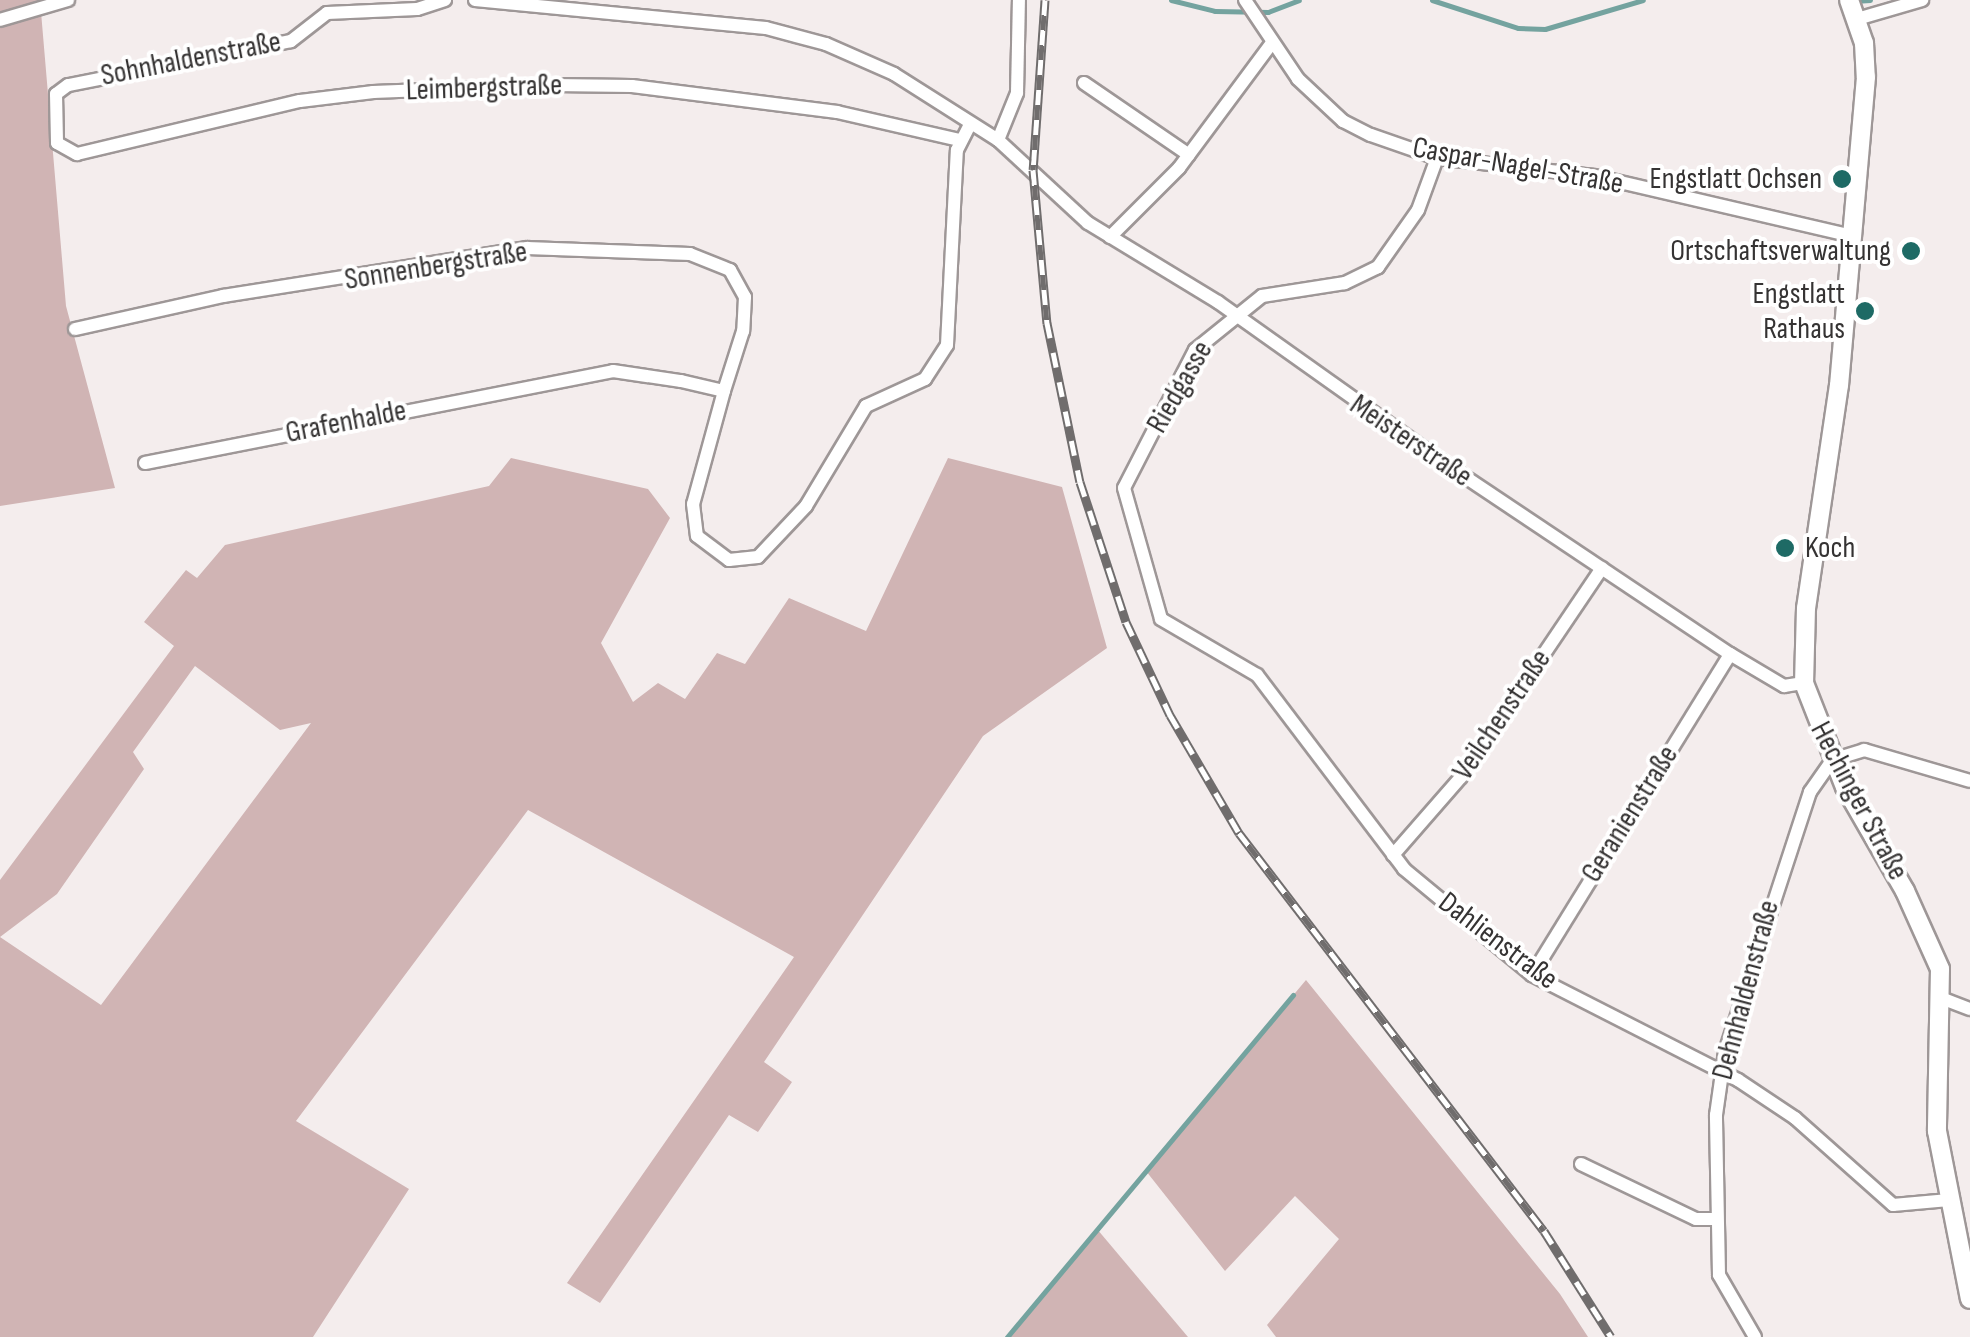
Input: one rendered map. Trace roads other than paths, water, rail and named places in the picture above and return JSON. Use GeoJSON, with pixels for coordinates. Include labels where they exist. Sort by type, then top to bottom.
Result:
{"type":"FeatureCollection","features":[{"type":"Feature","properties":{"kind":"street"},"geometry":{"type":"LineString","coordinates":[[0,20],[68,0]]}},
{"type":"Feature","properties":{"kind":"street","name":"Sohnhaldenstraße"},"geometry":{"type":"LineString","coordinates":[[55,100],[68,85],[291,40],[327,13],[417,9],[445,0]]}},
{"type":"Feature","properties":{"kind":"street","name":"Meisterstraße"},"geometry":{"type":"LineString","coordinates":[[476,0],[722,20],[792,34],[858,56],[998,140],[1110,237],[1232,314],[1730,654],[1784,686],[1804,683]]}},
{"type":"Feature","properties":{"kind":"street"},"geometry":{"type":"LineString","coordinates":[[998,140],[1017,93],[1019,0]]}},
{"type":"Feature","properties":{"kind":"street","name":"Caspar-Nagel-Straße"},"geometry":{"type":"LineString","coordinates":[[1245,0],[1271,44],[1343,121],[1437,158],[1594,176],[1850,236]]}},
{"type":"Feature","properties":{"kind":"street","name":"Hechinger Straße"},"geometry":{"type":"LineString","coordinates":[[1849,0],[1858,19],[1866,77],[1837,404],[1806,608],[1804,683],[1832,760],[1927,934],[1941,998],[1938,1132],[1970,1299]]}},
{"type":"Feature","properties":{"kind":"street"},"geometry":{"type":"LineString","coordinates":[[1858,19],[1922,0]]}},
{"type":"Feature","properties":{"kind":"street"},"geometry":{"type":"LineString","coordinates":[[1110,237],[1188,155],[1271,44]]}},
{"type":"Feature","properties":{"kind":"street"},"geometry":{"type":"LineString","coordinates":[[1084,84],[1188,155]]}},
{"type":"Feature","properties":{"kind":"street","name":"Leimbergstraße"},"geometry":{"type":"LineString","coordinates":[[55,100],[57,143],[78,154],[300,101],[464,87],[632,86],[837,112],[960,140]]}},
{"type":"Feature","properties":{"kind":"street","name":"Sonnenbergstraße"},"geometry":{"type":"LineString","coordinates":[[76,329],[223,296],[527,248],[690,254],[730,270],[745,298],[743,331],[693,504],[696,536],[718,556],[744,560],[784,536],[866,406],[925,379],[947,344],[960,140],[971,123]]}},
{"type":"Feature","properties":{"kind":"street","name":"Riedgasse"},"geometry":{"type":"LineString","coordinates":[[1161,619],[1124,488],[1195,350],[1232,314],[1262,296],[1345,283],[1378,267],[1418,210],[1437,158]]}},
{"type":"Feature","properties":{"kind":"street","name":"Grafenhalde"},"geometry":{"type":"LineString","coordinates":[[145,463],[613,371],[724,390]]}},
{"type":"Feature","properties":{"kind":"street","name":"Veilchenstraße"},"geometry":{"type":"LineString","coordinates":[[1394,855],[1461,777],[1602,568]]}},
{"type":"Feature","properties":{"kind":"street","name":"Dahlienstraße"},"geometry":{"type":"LineString","coordinates":[[1161,619],[1257,675],[1394,855],[1532,974],[1721,1070],[1795,1118],[1884,1200],[1894,1205],[1948,1200]]}},
{"type":"Feature","properties":{"kind":"street","name":"Geranienstraße"},"geometry":{"type":"LineString","coordinates":[[1532,974],[1730,654]]}},
{"type":"Feature","properties":{"kind":"street"},"geometry":{"type":"LineString","coordinates":[[1832,760],[1864,750],[1970,780]]}},
{"type":"Feature","properties":{"kind":"street","name":"Dehnhaldenstraße"},"geometry":{"type":"LineString","coordinates":[[1755,1337],[1724,1293],[1716,1220],[1721,1070],[1771,896],[1810,792],[1832,760]]}},
{"type":"Feature","properties":{"kind":"street"},"geometry":{"type":"LineString","coordinates":[[1941,998],[1970,1008]]}},
{"type":"Feature","properties":{"kind":"street"},"geometry":{"type":"LineString","coordinates":[[1581,1164],[1696,1219],[1716,1220]]}},
{"type":"Feature","properties":{"kind":"waterway"},"geometry":{"type":"LineString","coordinates":[[1171,0],[1215,11],[1268,12],[1299,0]]}},
{"type":"Feature","properties":{"kind":"waterway"},"geometry":{"type":"LineString","coordinates":[[1432,0],[1518,28],[1545,29],[1643,0]]}},
{"type":"Feature","properties":{"kind":"waterway"},"geometry":{"type":"LineString","coordinates":[[1854,1],[1870,0]]}},
{"type":"Feature","properties":{"kind":"waterway"},"geometry":{"type":"LineString","coordinates":[[1007,1337],[1293,995]]}},
{"type":"Feature","properties":{"kind":"railway"},"geometry":{"type":"LineString","coordinates":[[1045,0],[1033,170],[1047,323],[1080,482],[1126,622],[1170,715],[1239,833],[1544,1231],[1611,1337]]}},
{"type":"Feature","properties":{"kind":"place","name":"Engstlatt Ochsen"},"geometry":{"type":"Point","coordinates":[1842,179]}},
{"type":"Feature","properties":{"kind":"place","name":"Ortschaftsverwaltung"},"geometry":{"type":"Point","coordinates":[1911,251]}},
{"type":"Feature","properties":{"kind":"place","name":"Engstlatt Rathaus"},"geometry":{"type":"Point","coordinates":[1865,311]}},
{"type":"Feature","properties":{"kind":"place","name":"Koch"},"geometry":{"type":"Point","coordinates":[1785,548]}}]}
